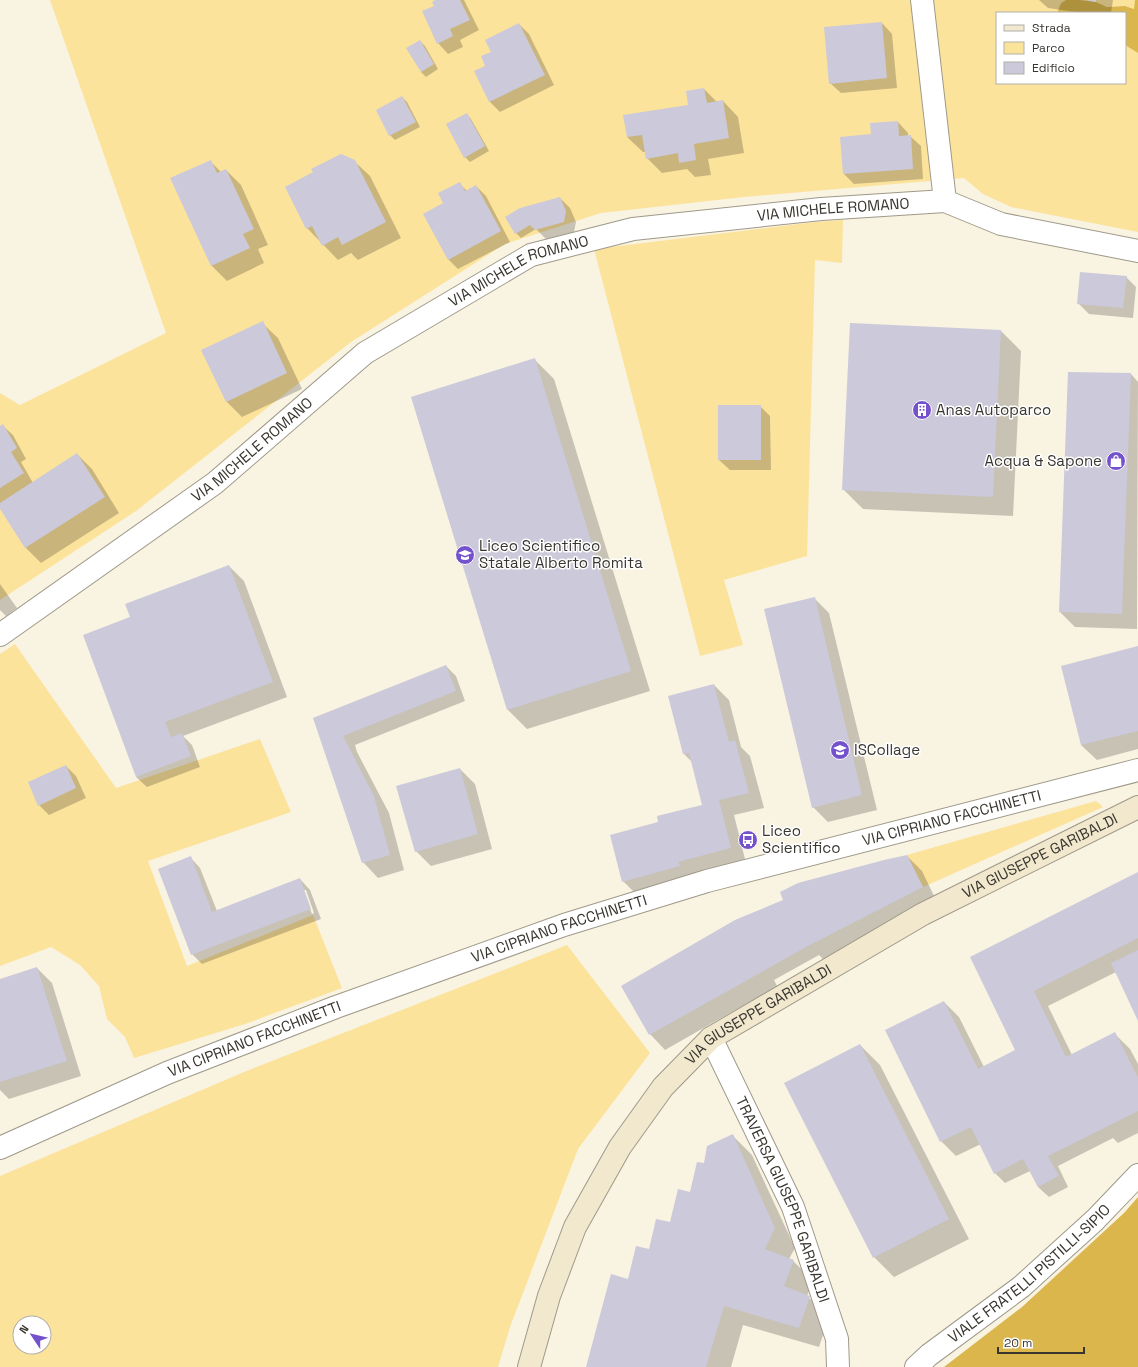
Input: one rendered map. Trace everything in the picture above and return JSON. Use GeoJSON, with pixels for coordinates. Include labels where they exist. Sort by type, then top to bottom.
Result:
{"type":"FeatureCollection","features":[{"type":"Feature","properties":{"kind":"main road","name":"VIA GIUSEPPE GARIBALDI"},"geometry":{"type":"LineString","coordinates":[[529,1367],[548,1296],[575,1226],[620,1147],[654,1099],[663,1087],[711,1038],[923,914],[1138,807]]}},
{"type":"Feature","properties":{"kind":"street"},"geometry":{"type":"LineString","coordinates":[[922,0],[945,201]]}},
{"type":"Feature","properties":{"kind":"street","name":"VIA MICHELE ROMANO"},"geometry":{"type":"LineString","coordinates":[[0,635],[215,483],[365,353],[531,255],[633,229],[821,209],[945,201],[1001,224],[1138,251]]}},
{"type":"Feature","properties":{"kind":"street","name":"VIA CIPRIANO FACCHINETTI"},"geometry":{"type":"LineString","coordinates":[[0,1148],[167,1073],[336,1007],[564,925],[707,882],[1138,770]]}},
{"type":"Feature","properties":{"kind":"street","name":"TRAVERSA GIUSEPPE GARIBALDI"},"geometry":{"type":"LineString","coordinates":[[711,1038],[794,1207],[837,1339],[838,1367]]}},
{"type":"Feature","properties":{"kind":"street","name":"VIALE FRATELLI PISTILLI-SIPIO"},"geometry":{"type":"LineString","coordinates":[[916,1367],[1021,1287],[1095,1220],[1138,1175]]}},
{"type":"Feature","properties":{"kind":"green space"},"geometry":{"type":"Polygon","coordinates":[[[50,0],[1066,0],[1061,3],[1057,12],[996,12],[996,84],[1126,84],[1126,46],[1138,53],[1138,232],[1011,207],[983,194],[964,178],[744,197],[601,213],[505,244],[351,342],[136,511],[0,600],[0,393],[20,405],[166,333],[50,0]]]}},
{"type":"Feature","properties":{"kind":"green space"},"geometry":{"type":"Polygon","coordinates":[[[1080,0],[1135,0],[1135,9],[1125,6],[1107,7],[1096,2],[1080,0]]]}},
{"type":"Feature","properties":{"kind":"green space"},"geometry":{"type":"Polygon","coordinates":[[[843,220],[842,263],[815,260],[807,556],[724,580],[743,645],[700,656],[594,249],[815,222],[843,220]]]}},
{"type":"Feature","properties":{"kind":"green space"},"geometry":{"type":"Polygon","coordinates":[[[15,644],[116,788],[260,739],[291,812],[148,861],[187,966],[313,915],[342,988],[245,1024],[134,1058],[125,1037],[107,1019],[99,986],[80,965],[51,947],[0,966],[0,654],[15,644]]]}},
{"type":"Feature","properties":{"kind":"green space"},"geometry":{"type":"Polygon","coordinates":[[[1096,801],[1103,807],[923,887],[907,855],[1096,801]]]}},
{"type":"Feature","properties":{"kind":"green space"},"geometry":{"type":"Polygon","coordinates":[[[567,945],[650,1053],[578,1149],[510,1327],[498,1367],[0,1367],[0,1176],[244,1072],[567,945]]]}},
{"type":"Feature","properties":{"kind":"shaded area"},"geometry":{"type":"Polygon","coordinates":[[[1066,0],[1080,0],[1096,2],[1107,7],[1125,6],[1134,9],[1135,0],[1138,0],[1138,53],[1126,46],[1126,12],[1057,12],[1061,3],[1066,0]]]}},
{"type":"Feature","properties":{"kind":"shaded area"},"geometry":{"type":"Polygon","coordinates":[[[1138,1197],[1138,1367],[944,1367],[1022,1307],[1124,1213],[1138,1197]]]}},
{"type":"Feature","properties":{"kind":"building"},"geometry":{"type":"Polygon","coordinates":[[[435,0],[460,0],[470,20],[450,29],[453,36],[437,44],[422,11],[434,6],[432,2],[435,0]]]}},
{"type":"Feature","properties":{"kind":"building"},"geometry":{"type":"Polygon","coordinates":[[[882,22],[887,78],[829,84],[824,27],[882,22]]]}},
{"type":"Feature","properties":{"kind":"building"},"geometry":{"type":"Polygon","coordinates":[[[519,23],[545,75],[489,102],[474,71],[485,66],[481,56],[491,52],[485,40],[519,23]]]}},
{"type":"Feature","properties":{"kind":"building"},"geometry":{"type":"Polygon","coordinates":[[[420,40],[434,64],[421,72],[406,48],[420,40]]]}},
{"type":"Feature","properties":{"kind":"building"},"geometry":{"type":"Polygon","coordinates":[[[704,88],[707,103],[723,100],[729,138],[694,144],[696,160],[679,163],[678,153],[646,159],[642,135],[627,137],[623,115],[688,105],[686,91],[704,88]]]}},
{"type":"Feature","properties":{"kind":"building"},"geometry":{"type":"Polygon","coordinates":[[[402,96],[416,122],[389,136],[376,110],[402,96]]]}},
{"type":"Feature","properties":{"kind":"building"},"geometry":{"type":"Polygon","coordinates":[[[467,113],[485,146],[464,158],[446,124],[467,113]]]}},
{"type":"Feature","properties":{"kind":"building"},"geometry":{"type":"Polygon","coordinates":[[[898,121],[899,136],[911,135],[913,169],[843,174],[840,137],[871,134],[870,123],[898,121]]]}},
{"type":"Feature","properties":{"kind":"building"},"geometry":{"type":"Polygon","coordinates":[[[341,154],[355,160],[386,222],[342,245],[338,237],[322,246],[312,226],[306,229],[285,187],[313,172],[311,169],[341,154]]]}},
{"type":"Feature","properties":{"kind":"building"},"geometry":{"type":"Polygon","coordinates":[[[211,160],[217,173],[226,169],[254,229],[243,234],[250,248],[211,266],[170,178],[211,160]]]}},
{"type":"Feature","properties":{"kind":"building"},"geometry":{"type":"Polygon","coordinates":[[[460,182],[465,191],[476,185],[501,231],[448,260],[423,214],[443,203],[438,193],[460,182]]]}},
{"type":"Feature","properties":{"kind":"building"},"geometry":{"type":"Polygon","coordinates":[[[560,197],[566,211],[564,222],[535,230],[530,225],[515,234],[505,217],[520,208],[560,197]]]}},
{"type":"Feature","properties":{"kind":"building"},"geometry":{"type":"Polygon","coordinates":[[[1080,272],[1127,276],[1123,308],[1077,304],[1080,272]]]}},
{"type":"Feature","properties":{"kind":"building"},"geometry":{"type":"Polygon","coordinates":[[[263,321],[287,373],[226,402],[201,350],[263,321]]]}},
{"type":"Feature","properties":{"kind":"building","name":"Anas Autoparco"},"geometry":{"type":"Polygon","coordinates":[[[850,323],[1001,330],[993,497],[842,490],[850,323]]]}},
{"type":"Feature","properties":{"kind":"building"},"geometry":{"type":"Polygon","coordinates":[[[535,358],[631,671],[507,710],[411,397],[535,358]]]}},
{"type":"Feature","properties":{"kind":"building"},"geometry":{"type":"Polygon","coordinates":[[[1068,372],[1131,373],[1122,614],[1059,612],[1068,372]]]}},
{"type":"Feature","properties":{"kind":"building"},"geometry":{"type":"Polygon","coordinates":[[[718,405],[761,405],[761,460],[718,460],[718,405]]]}},
{"type":"Feature","properties":{"kind":"building"},"geometry":{"type":"Polygon","coordinates":[[[3,424],[17,448],[11,452],[24,473],[0,488],[0,426],[3,424]]]}},
{"type":"Feature","properties":{"kind":"building"},"geometry":{"type":"Polygon","coordinates":[[[77,453],[105,497],[25,548],[0,509],[0,503],[77,453]]]}},
{"type":"Feature","properties":{"kind":"building"},"geometry":{"type":"Polygon","coordinates":[[[229,565],[273,682],[165,722],[171,737],[182,733],[191,756],[136,777],[83,635],[130,617],[125,604],[229,565]]]}},
{"type":"Feature","properties":{"kind":"building"},"geometry":{"type":"Polygon","coordinates":[[[815,597],[862,795],[812,808],[764,609],[815,597]]]}},
{"type":"Feature","properties":{"kind":"building"},"geometry":{"type":"Polygon","coordinates":[[[1138,646],[1138,731],[1081,745],[1061,666],[1138,646]]]}},
{"type":"Feature","properties":{"kind":"building"},"geometry":{"type":"Polygon","coordinates":[[[446,665],[456,691],[343,736],[374,796],[390,855],[362,863],[313,718],[446,665]]]}},
{"type":"Feature","properties":{"kind":"building"},"geometry":{"type":"Polygon","coordinates":[[[714,684],[729,742],[735,740],[749,793],[719,800],[731,848],[678,862],[680,866],[622,882],[610,835],[658,822],[657,816],[702,805],[689,753],[683,754],[668,696],[714,684]]]}},
{"type":"Feature","properties":{"kind":"building"},"geometry":{"type":"Polygon","coordinates":[[[66,765],[76,788],[38,806],[28,782],[66,765]]]}},
{"type":"Feature","properties":{"kind":"building"},"geometry":{"type":"Polygon","coordinates":[[[460,768],[478,834],[415,852],[396,786],[460,768]]]}},
{"type":"Feature","properties":{"kind":"building"},"geometry":{"type":"Polygon","coordinates":[[[907,855],[923,887],[808,946],[649,1035],[621,986],[735,920],[783,900],[780,892],[798,883],[907,855]]]}},
{"type":"Feature","properties":{"kind":"building"},"geometry":{"type":"Polygon","coordinates":[[[191,856],[212,912],[300,878],[311,909],[191,955],[158,869],[191,856]]]}},
{"type":"Feature","properties":{"kind":"building"},"geometry":{"type":"Polygon","coordinates":[[[1138,872],[1138,938],[1034,991],[1066,1057],[1115,1032],[1138,1078],[1138,1111],[1048,1156],[1059,1176],[1038,1187],[1023,1159],[994,1174],[971,1127],[940,1142],[885,1030],[944,1001],[978,1069],[1015,1050],[970,957],[1138,872]]]}},
{"type":"Feature","properties":{"kind":"building"},"geometry":{"type":"Polygon","coordinates":[[[1138,950],[1138,1021],[1111,963],[1138,950]]]}},
{"type":"Feature","properties":{"kind":"building"},"geometry":{"type":"Polygon","coordinates":[[[37,967],[67,1061],[0,1082],[0,979],[37,967]]]}},
{"type":"Feature","properties":{"kind":"building"},"geometry":{"type":"Polygon","coordinates":[[[860,1044],[949,1219],[873,1258],[784,1083],[860,1044]]]}},
{"type":"Feature","properties":{"kind":"building"},"geometry":{"type":"Polygon","coordinates":[[[733,1134],[775,1228],[765,1249],[794,1260],[784,1286],[810,1296],[799,1328],[724,1306],[706,1367],[586,1367],[611,1274],[628,1279],[636,1246],[649,1249],[656,1219],[670,1222],[678,1189],[690,1192],[697,1162],[704,1163],[707,1146],[733,1134]]]}},
{"type":"Feature","properties":{"kind":"place","name":"Anas Autoparco"},"geometry":{"type":"Point","coordinates":[922,410]}},
{"type":"Feature","properties":{"kind":"place","name":"Acqua & Sapone"},"geometry":{"type":"Point","coordinates":[1116,461]}},
{"type":"Feature","properties":{"kind":"place","name":"Liceo Scientifico Statale Alberto Romita"},"geometry":{"type":"Point","coordinates":[465,555]}},
{"type":"Feature","properties":{"kind":"place","name":"ISCollage"},"geometry":{"type":"Point","coordinates":[840,750]}},
{"type":"Feature","properties":{"kind":"place","name":"Liceo Scientifico"},"geometry":{"type":"Point","coordinates":[748,840]}}]}
